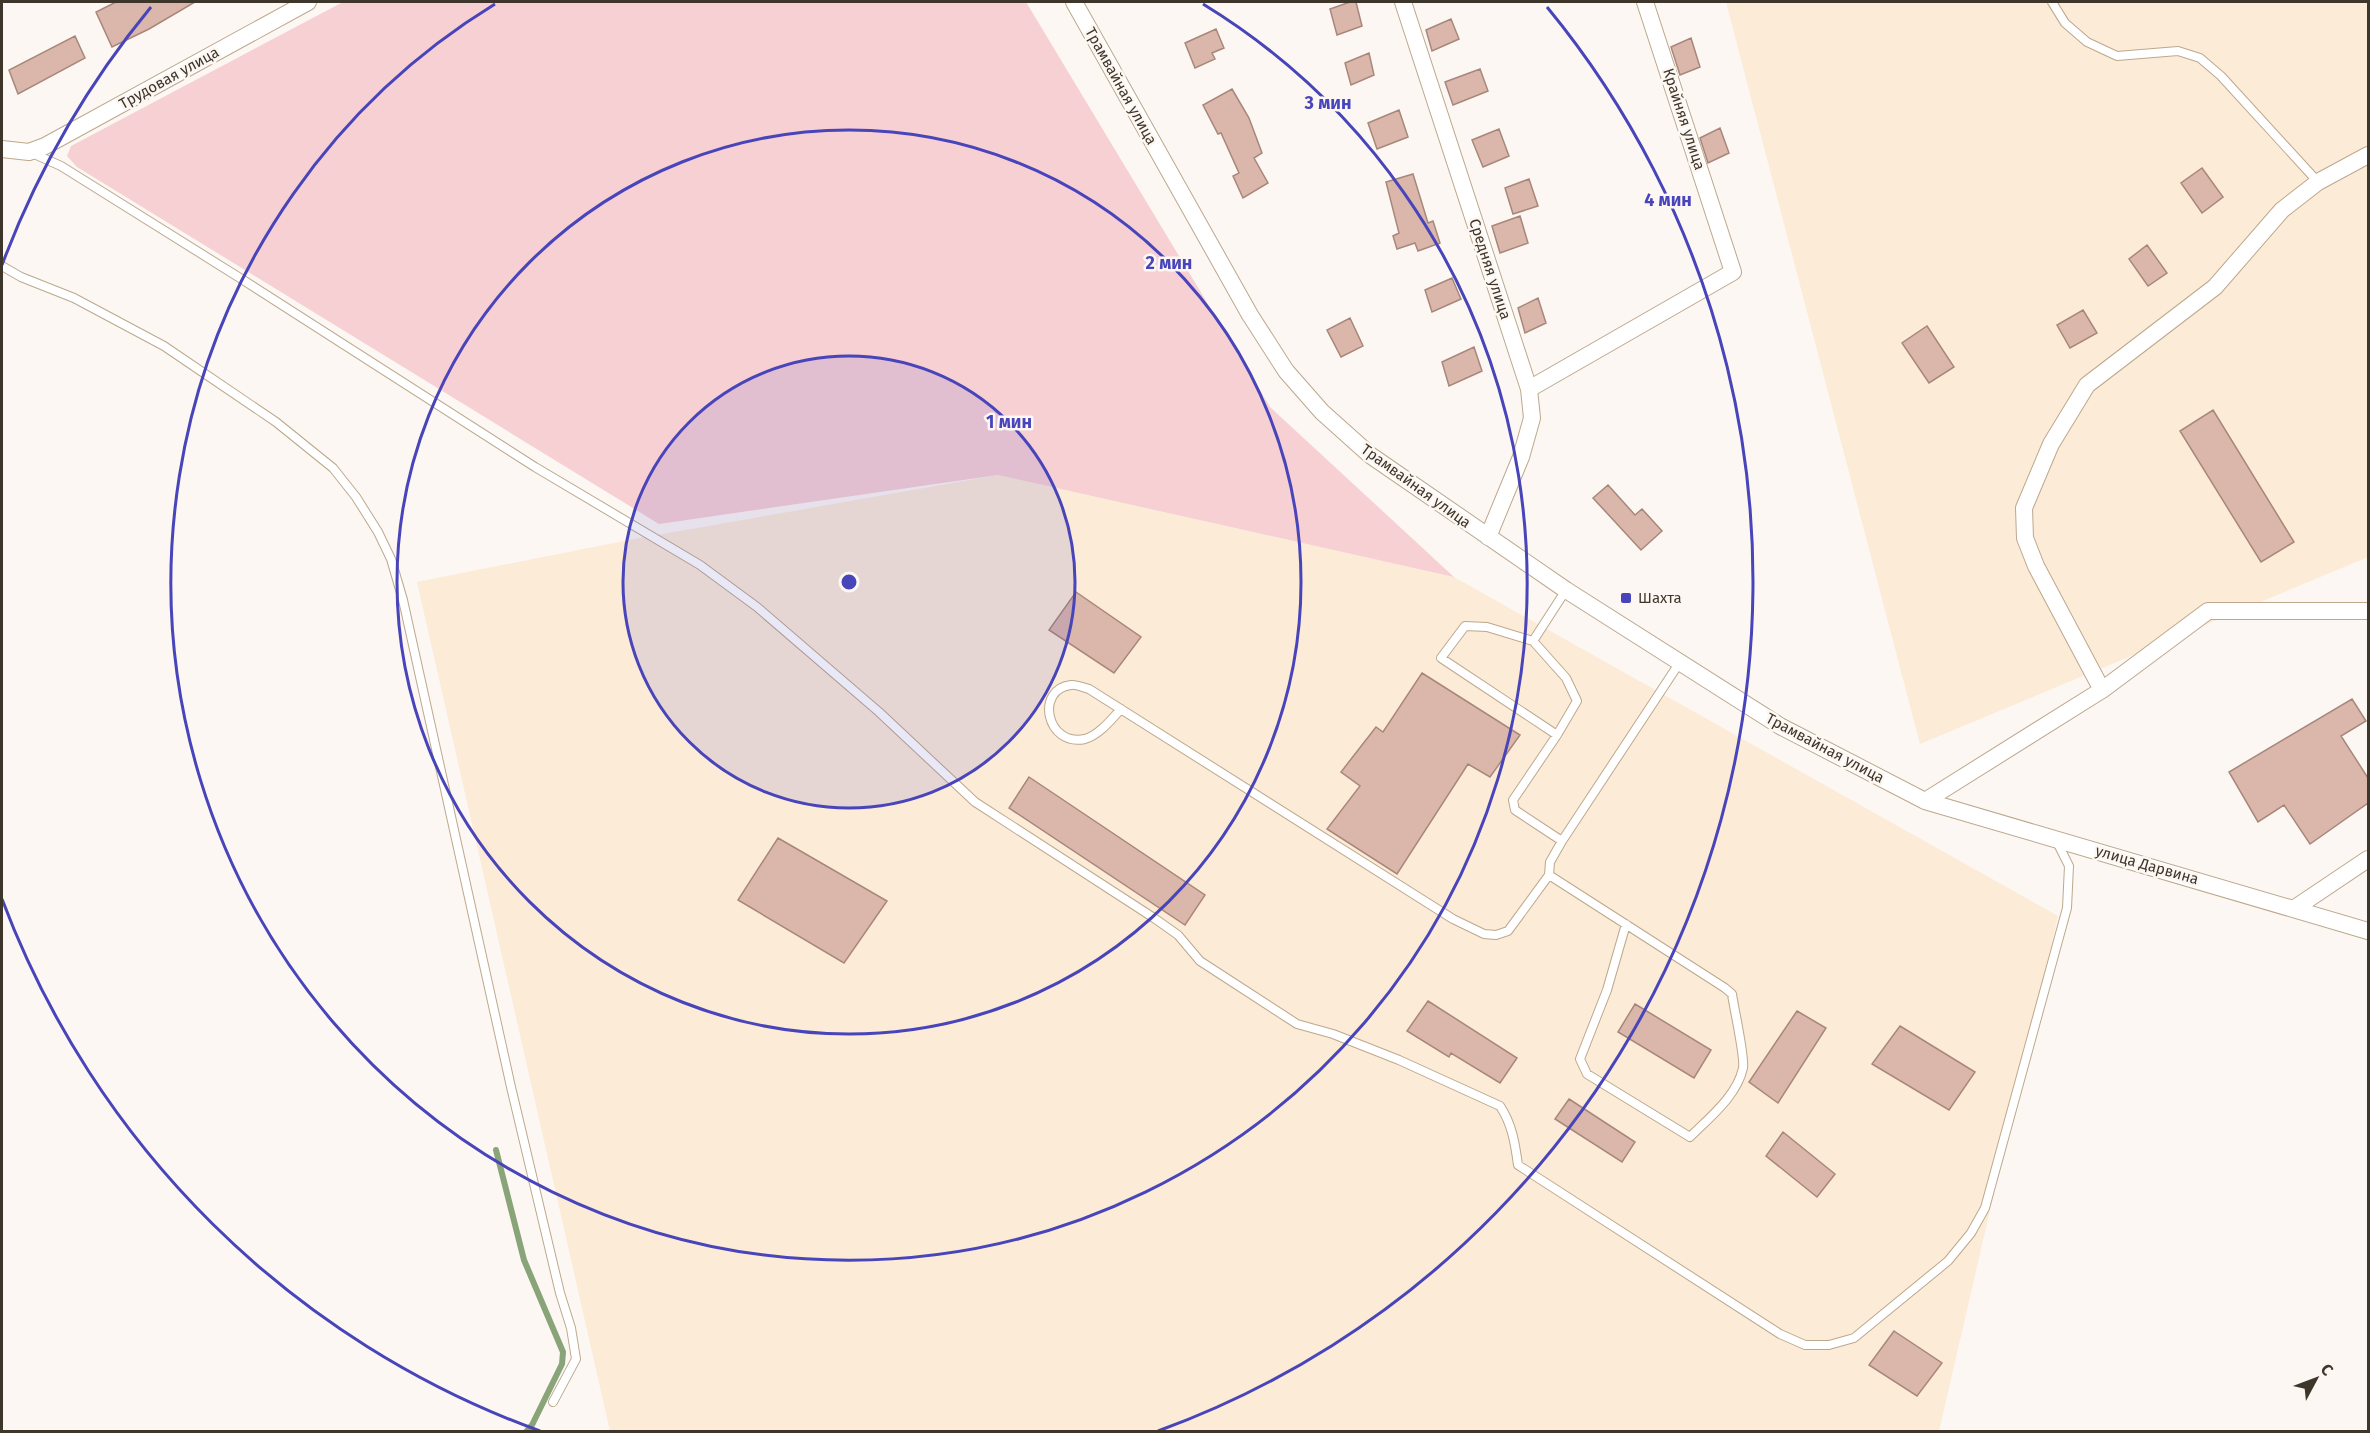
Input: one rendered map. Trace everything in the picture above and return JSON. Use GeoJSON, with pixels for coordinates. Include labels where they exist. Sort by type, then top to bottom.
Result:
{"type":"FeatureCollection","features":[{"type":"Feature","properties":{"kind":"street","name":"Трудовая улица"},"geometry":{"type":"LineString","coordinates":[[29,152],[45,146],[308,2]]}},
{"type":"Feature","properties":{"kind":"street","name":"Трамвайная улица"},"geometry":{"type":"LineString","coordinates":[[1074,2],[1250,315],[1286,371],[1322,412],[1370,455],[1566,590],[1780,726],[1925,801]]}},
{"type":"Feature","properties":{"kind":"street","name":"Средняя улица"},"geometry":{"type":"LineString","coordinates":[[1403,2],[1529,390],[1532,418],[1521,457],[1488,537]]}},
{"type":"Feature","properties":{"kind":"street","name":"Крайняя улица"},"geometry":{"type":"LineString","coordinates":[[1529,390],[1733,272],[1645,2]]}},
{"type":"Feature","properties":{"kind":"street"},"geometry":{"type":"LineString","coordinates":[[2,149],[29,152]]}},
{"type":"Feature","properties":{"kind":"street"},"geometry":{"type":"LineString","coordinates":[[2102,690],[2036,566],[2025,538],[2024,508],[2051,444],[2087,385],[2215,287],[2282,210],[2318,183],[2368,155]]}},
{"type":"Feature","properties":{"kind":"street"},"geometry":{"type":"LineString","coordinates":[[1925,801],[2102,690],[2208,611],[2368,610]]}},
{"type":"Feature","properties":{"kind":"street","name":"улица Дарвина"},"geometry":{"type":"LineString","coordinates":[[1925,801],[2368,931]]}},
{"type":"Feature","properties":{"kind":"street"},"geometry":{"type":"LineString","coordinates":[[2295,908],[2368,860]]}},
{"type":"Feature","properties":{"kind":"lane"},"geometry":{"type":"LineString","coordinates":[[2052,2],[2065,23],[2087,42],[2117,56],[2178,51],[2200,58],[2221,76],[2318,183]]}},
{"type":"Feature","properties":{"kind":"lane"},"geometry":{"type":"LineString","coordinates":[[29,152],[62,166],[535,467],[700,565],[757,607],[853,689],[975,802],[1154,918],[1178,935],[1200,961],[1297,1024],[1333,1034],[1399,1060],[1500,1106],[1508,1118],[1515,1141],[1518,1165],[1780,1334],[1805,1345],[1829,1345],[1854,1338],[1948,1261],[1971,1233],[1985,1208],[2067,908],[2069,866],[2056,839]]}},
{"type":"Feature","properties":{"kind":"lane"},"geometry":{"type":"LineString","coordinates":[[2,266],[21,277],[74,298],[164,346],[276,422],[333,468],[356,497],[378,532],[391,559],[403,600],[511,1087],[560,1293],[571,1328],[576,1359],[553,1402]]}},
{"type":"Feature","properties":{"kind":"lane"},"geometry":{"type":"LineString","coordinates":[[1533,641],[1566,590]]}},
{"type":"Feature","properties":{"kind":"lane"},"geometry":{"type":"LineString","coordinates":[[1557,735],[1441,658],[1465,626],[1487,627],[1533,641],[1566,678],[1577,701],[1557,735],[1514,800],[1515,810],[1562,841]]}},
{"type":"Feature","properties":{"kind":"lane"},"geometry":{"type":"LineString","coordinates":[[1121,709],[1097,733],[1084,739],[1068,738],[1055,730],[1048,714],[1049,702],[1058,690],[1071,685],[1089,689],[1121,709],[1453,919],[1484,934],[1497,934],[1508,931],[1549,875],[1550,862],[1562,841],[1680,662]]}},
{"type":"Feature","properties":{"kind":"lane"},"geometry":{"type":"LineString","coordinates":[[1549,875],[1626,924],[1732,994],[1743,1066],[1738,1080],[1724,1103],[1690,1137],[1587,1074],[1580,1059],[1607,990],[1626,924]]}},
{"type":"Feature","properties":{"kind":"shaded area"},"geometry":{"type":"Polygon","coordinates":[[[343,2],[1026,2],[1270,407],[1454,577],[998,475],[659,524],[77,167],[67,156],[71,146],[343,2]]]}},
{"type":"Feature","properties":{"kind":"shaded area"},"geometry":{"type":"Polygon","coordinates":[[[1726,2],[2368,2],[2368,557],[1920,744],[1726,2]]]}},
{"type":"Feature","properties":{"kind":"shaded area"},"geometry":{"type":"Polygon","coordinates":[[[998,475],[1454,577],[2058,916],[1939,1431],[610,1431],[417,582],[634,539],[998,475]]]}},
{"type":"Feature","properties":{"kind":"building"},"geometry":{"type":"Polygon","coordinates":[[[116,2],[195,2],[149,29],[112,47],[96,12],[116,2]]]}},
{"type":"Feature","properties":{"kind":"building"},"geometry":{"type":"Polygon","coordinates":[[[1356,2],[1362,26],[1337,35],[1330,9],[1356,2]]]}},
{"type":"Feature","properties":{"kind":"building"},"geometry":{"type":"Polygon","coordinates":[[[1451,19],[1459,39],[1432,51],[1426,30],[1451,19]]]}},
{"type":"Feature","properties":{"kind":"building"},"geometry":{"type":"Polygon","coordinates":[[[1216,29],[1224,48],[1212,53],[1215,59],[1195,68],[1185,43],[1216,29]]]}},
{"type":"Feature","properties":{"kind":"building"},"geometry":{"type":"Polygon","coordinates":[[[75,36],[85,58],[18,94],[9,70],[75,36]]]}},
{"type":"Feature","properties":{"kind":"building"},"geometry":{"type":"Polygon","coordinates":[[[1691,38],[1700,67],[1680,75],[1671,47],[1691,38]]]}},
{"type":"Feature","properties":{"kind":"building"},"geometry":{"type":"Polygon","coordinates":[[[1369,53],[1374,75],[1351,85],[1345,63],[1369,53]]]}},
{"type":"Feature","properties":{"kind":"building"},"geometry":{"type":"Polygon","coordinates":[[[1480,69],[1488,91],[1453,105],[1445,82],[1480,69]]]}},
{"type":"Feature","properties":{"kind":"building"},"geometry":{"type":"Polygon","coordinates":[[[1232,89],[1249,118],[1262,153],[1254,158],[1268,183],[1243,198],[1233,176],[1239,173],[1221,133],[1218,134],[1203,105],[1232,89]]]}},
{"type":"Feature","properties":{"kind":"building"},"geometry":{"type":"Polygon","coordinates":[[[1399,110],[1408,137],[1377,149],[1368,123],[1399,110]]]}},
{"type":"Feature","properties":{"kind":"building"},"geometry":{"type":"Polygon","coordinates":[[[1720,128],[1729,153],[1708,163],[1700,138],[1720,128]]]}},
{"type":"Feature","properties":{"kind":"building"},"geometry":{"type":"Polygon","coordinates":[[[1499,129],[1509,156],[1483,167],[1472,140],[1499,129]]]}},
{"type":"Feature","properties":{"kind":"building"},"geometry":{"type":"Polygon","coordinates":[[[2202,168],[2223,197],[2202,213],[2181,183],[2202,168]]]}},
{"type":"Feature","properties":{"kind":"building"},"geometry":{"type":"Polygon","coordinates":[[[1413,174],[1428,223],[1433,221],[1440,243],[1418,251],[1415,243],[1397,249],[1393,236],[1399,233],[1386,182],[1413,174]]]}},
{"type":"Feature","properties":{"kind":"building"},"geometry":{"type":"Polygon","coordinates":[[[1529,179],[1538,206],[1513,214],[1505,188],[1529,179]]]}},
{"type":"Feature","properties":{"kind":"building"},"geometry":{"type":"Polygon","coordinates":[[[1520,216],[1528,243],[1500,253],[1492,226],[1520,216]]]}},
{"type":"Feature","properties":{"kind":"building"},"geometry":{"type":"Polygon","coordinates":[[[2147,245],[2167,273],[2148,286],[2129,259],[2147,245]]]}},
{"type":"Feature","properties":{"kind":"building"},"geometry":{"type":"Polygon","coordinates":[[[1452,278],[1461,299],[1432,312],[1425,290],[1452,278]]]}},
{"type":"Feature","properties":{"kind":"building"},"geometry":{"type":"Polygon","coordinates":[[[1538,298],[1546,323],[1525,333],[1518,308],[1538,298]]]}},
{"type":"Feature","properties":{"kind":"building"},"geometry":{"type":"Polygon","coordinates":[[[2083,310],[2097,333],[2070,348],[2057,325],[2083,310]]]}},
{"type":"Feature","properties":{"kind":"building"},"geometry":{"type":"Polygon","coordinates":[[[1350,318],[1363,346],[1341,357],[1327,330],[1350,318]]]}},
{"type":"Feature","properties":{"kind":"building"},"geometry":{"type":"Polygon","coordinates":[[[1927,326],[1954,367],[1929,383],[1902,343],[1927,326]]]}},
{"type":"Feature","properties":{"kind":"building"},"geometry":{"type":"Polygon","coordinates":[[[1474,347],[1482,371],[1449,386],[1442,362],[1474,347]]]}},
{"type":"Feature","properties":{"kind":"building"},"geometry":{"type":"Polygon","coordinates":[[[2213,410],[2294,542],[2261,562],[2180,431],[2213,410]]]}},
{"type":"Feature","properties":{"kind":"building"},"geometry":{"type":"Polygon","coordinates":[[[1608,485],[1635,515],[1642,509],[1662,531],[1641,550],[1593,498],[1608,485]]]}},
{"type":"Feature","properties":{"kind":"building"},"geometry":{"type":"Polygon","coordinates":[[[1076,592],[1141,637],[1114,673],[1049,630],[1076,592]]]}},
{"type":"Feature","properties":{"kind":"building"},"geometry":{"type":"Polygon","coordinates":[[[1422,673],[1520,735],[1490,777],[1468,764],[1397,874],[1327,829],[1360,786],[1341,772],[1376,727],[1383,732],[1422,673]]]}},
{"type":"Feature","properties":{"kind":"building"},"geometry":{"type":"Polygon","coordinates":[[[2352,699],[2366,721],[2341,736],[2368,778],[2368,803],[2310,844],[2284,805],[2258,822],[2229,772],[2352,699]]]}},
{"type":"Feature","properties":{"kind":"building"},"geometry":{"type":"Polygon","coordinates":[[[1029,777],[1205,895],[1185,925],[1009,808],[1029,777]]]}},
{"type":"Feature","properties":{"kind":"building"},"geometry":{"type":"Polygon","coordinates":[[[778,838],[887,901],[844,963],[738,900],[778,838]]]}},
{"type":"Feature","properties":{"kind":"building"},"geometry":{"type":"Polygon","coordinates":[[[1428,1001],[1517,1058],[1500,1083],[1451,1053],[1449,1057],[1407,1031],[1428,1001]]]}},
{"type":"Feature","properties":{"kind":"building"},"geometry":{"type":"Polygon","coordinates":[[[1635,1004],[1711,1050],[1694,1078],[1618,1032],[1635,1004]]]}},
{"type":"Feature","properties":{"kind":"building"},"geometry":{"type":"Polygon","coordinates":[[[1797,1011],[1826,1028],[1778,1103],[1749,1082],[1797,1011]]]}},
{"type":"Feature","properties":{"kind":"building"},"geometry":{"type":"Polygon","coordinates":[[[1900,1026],[1975,1072],[1949,1110],[1872,1064],[1900,1026]]]}},
{"type":"Feature","properties":{"kind":"building"},"geometry":{"type":"Polygon","coordinates":[[[1569,1099],[1635,1142],[1622,1162],[1555,1119],[1569,1099]]]}},
{"type":"Feature","properties":{"kind":"building"},"geometry":{"type":"Polygon","coordinates":[[[1783,1132],[1835,1174],[1817,1197],[1766,1156],[1783,1132]]]}},
{"type":"Feature","properties":{"kind":"building"},"geometry":{"type":"Polygon","coordinates":[[[1894,1331],[1942,1363],[1917,1396],[1869,1365],[1894,1331]]]}},
{"type":"Feature","properties":{"kind":"waterway"},"geometry":{"type":"LineString","coordinates":[[496,1150],[524,1260],[563,1352],[562,1364],[532,1425],[526,1432]]}},
{"type":"Feature","properties":{"kind":"place","name":"Шахта"},"geometry":{"type":"Point","coordinates":[1626,598]}}]}
